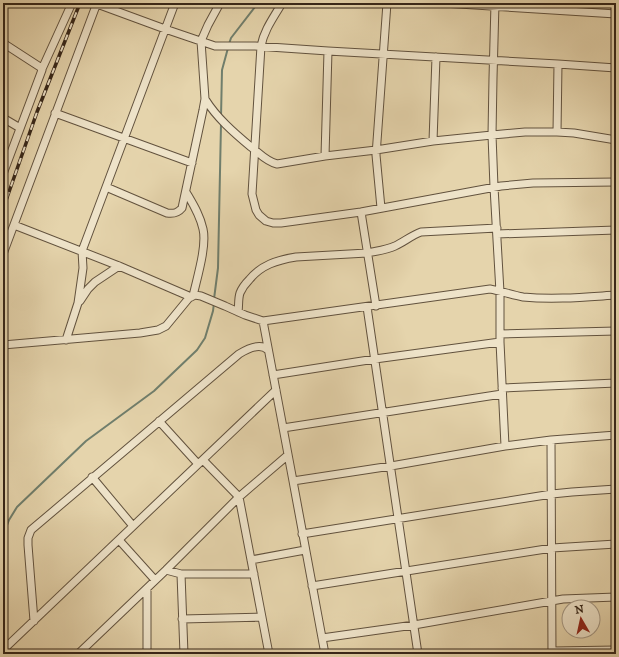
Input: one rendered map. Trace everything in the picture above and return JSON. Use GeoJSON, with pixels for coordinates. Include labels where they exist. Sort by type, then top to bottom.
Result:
{"type":"FeatureCollection","features":[{"type":"Feature","properties":{"kind":"street"},"geometry":{"type":"LineString","coordinates":[[3,174],[42,69],[72,3]]}},
{"type":"Feature","properties":{"kind":"street"},"geometry":{"type":"LineString","coordinates":[[3,254],[97,3],[165,29],[216,46],[243,45],[328,52],[616,68]]}},
{"type":"Feature","properties":{"kind":"street"},"geometry":{"type":"LineString","coordinates":[[66,340],[78,303],[83,264],[82,251],[175,3]]}},
{"type":"Feature","properties":{"kind":"street"},"geometry":{"type":"LineString","coordinates":[[106,187],[167,213],[179,212],[182,208],[205,99],[201,41],[220,3]]}},
{"type":"Feature","properties":{"kind":"street"},"geometry":{"type":"LineString","coordinates":[[282,3],[266,31],[261,46],[252,183],[253,198],[256,210],[259,215],[266,220],[273,223],[289,222],[361,212],[494,187],[533,183],[616,182]]}},
{"type":"Feature","properties":{"kind":"street"},"geometry":{"type":"LineString","coordinates":[[381,208],[376,164],[376,150],[386,3]]}},
{"type":"Feature","properties":{"kind":"street"},"geometry":{"type":"LineString","coordinates":[[443,3],[562,7],[616,14]]}},
{"type":"Feature","properties":{"kind":"street"},"geometry":{"type":"LineString","coordinates":[[495,5],[492,135],[500,292],[500,338],[505,446]]}},
{"type":"Feature","properties":{"kind":"street"},"geometry":{"type":"LineString","coordinates":[[3,42],[42,69]]}},
{"type":"Feature","properties":{"kind":"street"},"geometry":{"type":"LineString","coordinates":[[325,156],[328,52]]}},
{"type":"Feature","properties":{"kind":"street"},"geometry":{"type":"LineString","coordinates":[[433,141],[436,57]]}},
{"type":"Feature","properties":{"kind":"street"},"geometry":{"type":"LineString","coordinates":[[557,132],[558,64]]}},
{"type":"Feature","properties":{"kind":"street"},"geometry":{"type":"LineString","coordinates":[[205,99],[220,119],[234,132],[254,150],[268,160],[277,164],[433,141],[525,132],[574,133],[616,140]]}},
{"type":"Feature","properties":{"kind":"street"},"geometry":{"type":"LineString","coordinates":[[55,113],[192,163]]}},
{"type":"Feature","properties":{"kind":"street"},"geometry":{"type":"LineString","coordinates":[[3,118],[20,128]]}},
{"type":"Feature","properties":{"kind":"street"},"geometry":{"type":"LineString","coordinates":[[3,345],[134,333],[158,330],[166,326],[192,296],[204,241],[203,229],[199,216],[186,192]]}},
{"type":"Feature","properties":{"kind":"street"},"geometry":{"type":"LineString","coordinates":[[361,212],[376,306]]}},
{"type":"Feature","properties":{"kind":"street"},"geometry":{"type":"LineString","coordinates":[[14,225],[192,296],[197,295],[205,297],[250,317],[263,321],[490,289],[535,298],[616,295]]}},
{"type":"Feature","properties":{"kind":"street"},"geometry":{"type":"LineString","coordinates":[[238,312],[239,296],[242,287],[254,273],[273,262],[285,259],[367,252],[390,248],[421,232],[616,230]]}},
{"type":"Feature","properties":{"kind":"street"},"geometry":{"type":"LineString","coordinates":[[78,303],[95,282],[119,266]]}},
{"type":"Feature","properties":{"kind":"street"},"geometry":{"type":"LineString","coordinates":[[367,307],[418,654]]}},
{"type":"Feature","properties":{"kind":"street"},"geometry":{"type":"LineString","coordinates":[[263,321],[325,654]]}},
{"type":"Feature","properties":{"kind":"street"},"geometry":{"type":"LineString","coordinates":[[273,375],[500,338],[616,331]]}},
{"type":"Feature","properties":{"kind":"street"},"geometry":{"type":"LineString","coordinates":[[34,621],[28,545],[28,534],[33,527],[239,354],[253,347],[262,347],[268,350]]}},
{"type":"Feature","properties":{"kind":"street"},"geometry":{"type":"LineString","coordinates":[[283,428],[383,413],[502,391],[616,384]]}},
{"type":"Feature","properties":{"kind":"street"},"geometry":{"type":"LineString","coordinates":[[3,650],[276,390]]}},
{"type":"Feature","properties":{"kind":"street"},"geometry":{"type":"LineString","coordinates":[[159,421],[200,462],[239,497],[268,654]]}},
{"type":"Feature","properties":{"kind":"street"},"geometry":{"type":"LineString","coordinates":[[293,481],[505,446],[551,440],[616,435]]}},
{"type":"Feature","properties":{"kind":"street"},"geometry":{"type":"LineString","coordinates":[[551,440],[553,653],[616,650]]}},
{"type":"Feature","properties":{"kind":"street"},"geometry":{"type":"LineString","coordinates":[[78,654],[147,589],[239,497],[288,455]]}},
{"type":"Feature","properties":{"kind":"street"},"geometry":{"type":"LineString","coordinates":[[92,477],[133,526]]}},
{"type":"Feature","properties":{"kind":"street"},"geometry":{"type":"LineString","coordinates":[[302,534],[552,494],[616,490]]}},
{"type":"Feature","properties":{"kind":"street"},"geometry":{"type":"LineString","coordinates":[[119,540],[155,580]]}},
{"type":"Feature","properties":{"kind":"street"},"geometry":{"type":"LineString","coordinates":[[312,586],[552,548],[616,544]]}},
{"type":"Feature","properties":{"kind":"street"},"geometry":{"type":"LineString","coordinates":[[251,560],[306,550]]}},
{"type":"Feature","properties":{"kind":"street"},"geometry":{"type":"LineString","coordinates":[[166,570],[181,574],[254,574]]}},
{"type":"Feature","properties":{"kind":"street"},"geometry":{"type":"LineString","coordinates":[[181,574],[184,654]]}},
{"type":"Feature","properties":{"kind":"street"},"geometry":{"type":"LineString","coordinates":[[147,589],[147,654]]}},
{"type":"Feature","properties":{"kind":"street"},"geometry":{"type":"LineString","coordinates":[[322,638],[414,625],[552,601],[616,597]]}},
{"type":"Feature","properties":{"kind":"street"},"geometry":{"type":"LineString","coordinates":[[182,619],[261,617]]}},
{"type":"Feature","properties":{"kind":"waterway"},"geometry":{"type":"LineString","coordinates":[[229,44],[231,38],[258,3]]}},
{"type":"Feature","properties":{"kind":"waterway"},"geometry":{"type":"LineString","coordinates":[[221,117],[222,70],[228,48]]}},
{"type":"Feature","properties":{"kind":"waterway"},"geometry":{"type":"LineString","coordinates":[[214,299],[218,268],[221,124]]}},
{"type":"Feature","properties":{"kind":"waterway"},"geometry":{"type":"LineString","coordinates":[[3,536],[9,520],[17,507],[86,441],[154,391],[197,350],[205,338],[214,303]]}},
{"type":"Feature","properties":{"kind":"railway"},"geometry":{"type":"LineString","coordinates":[[3,209],[37,112],[80,3]]}}]}
